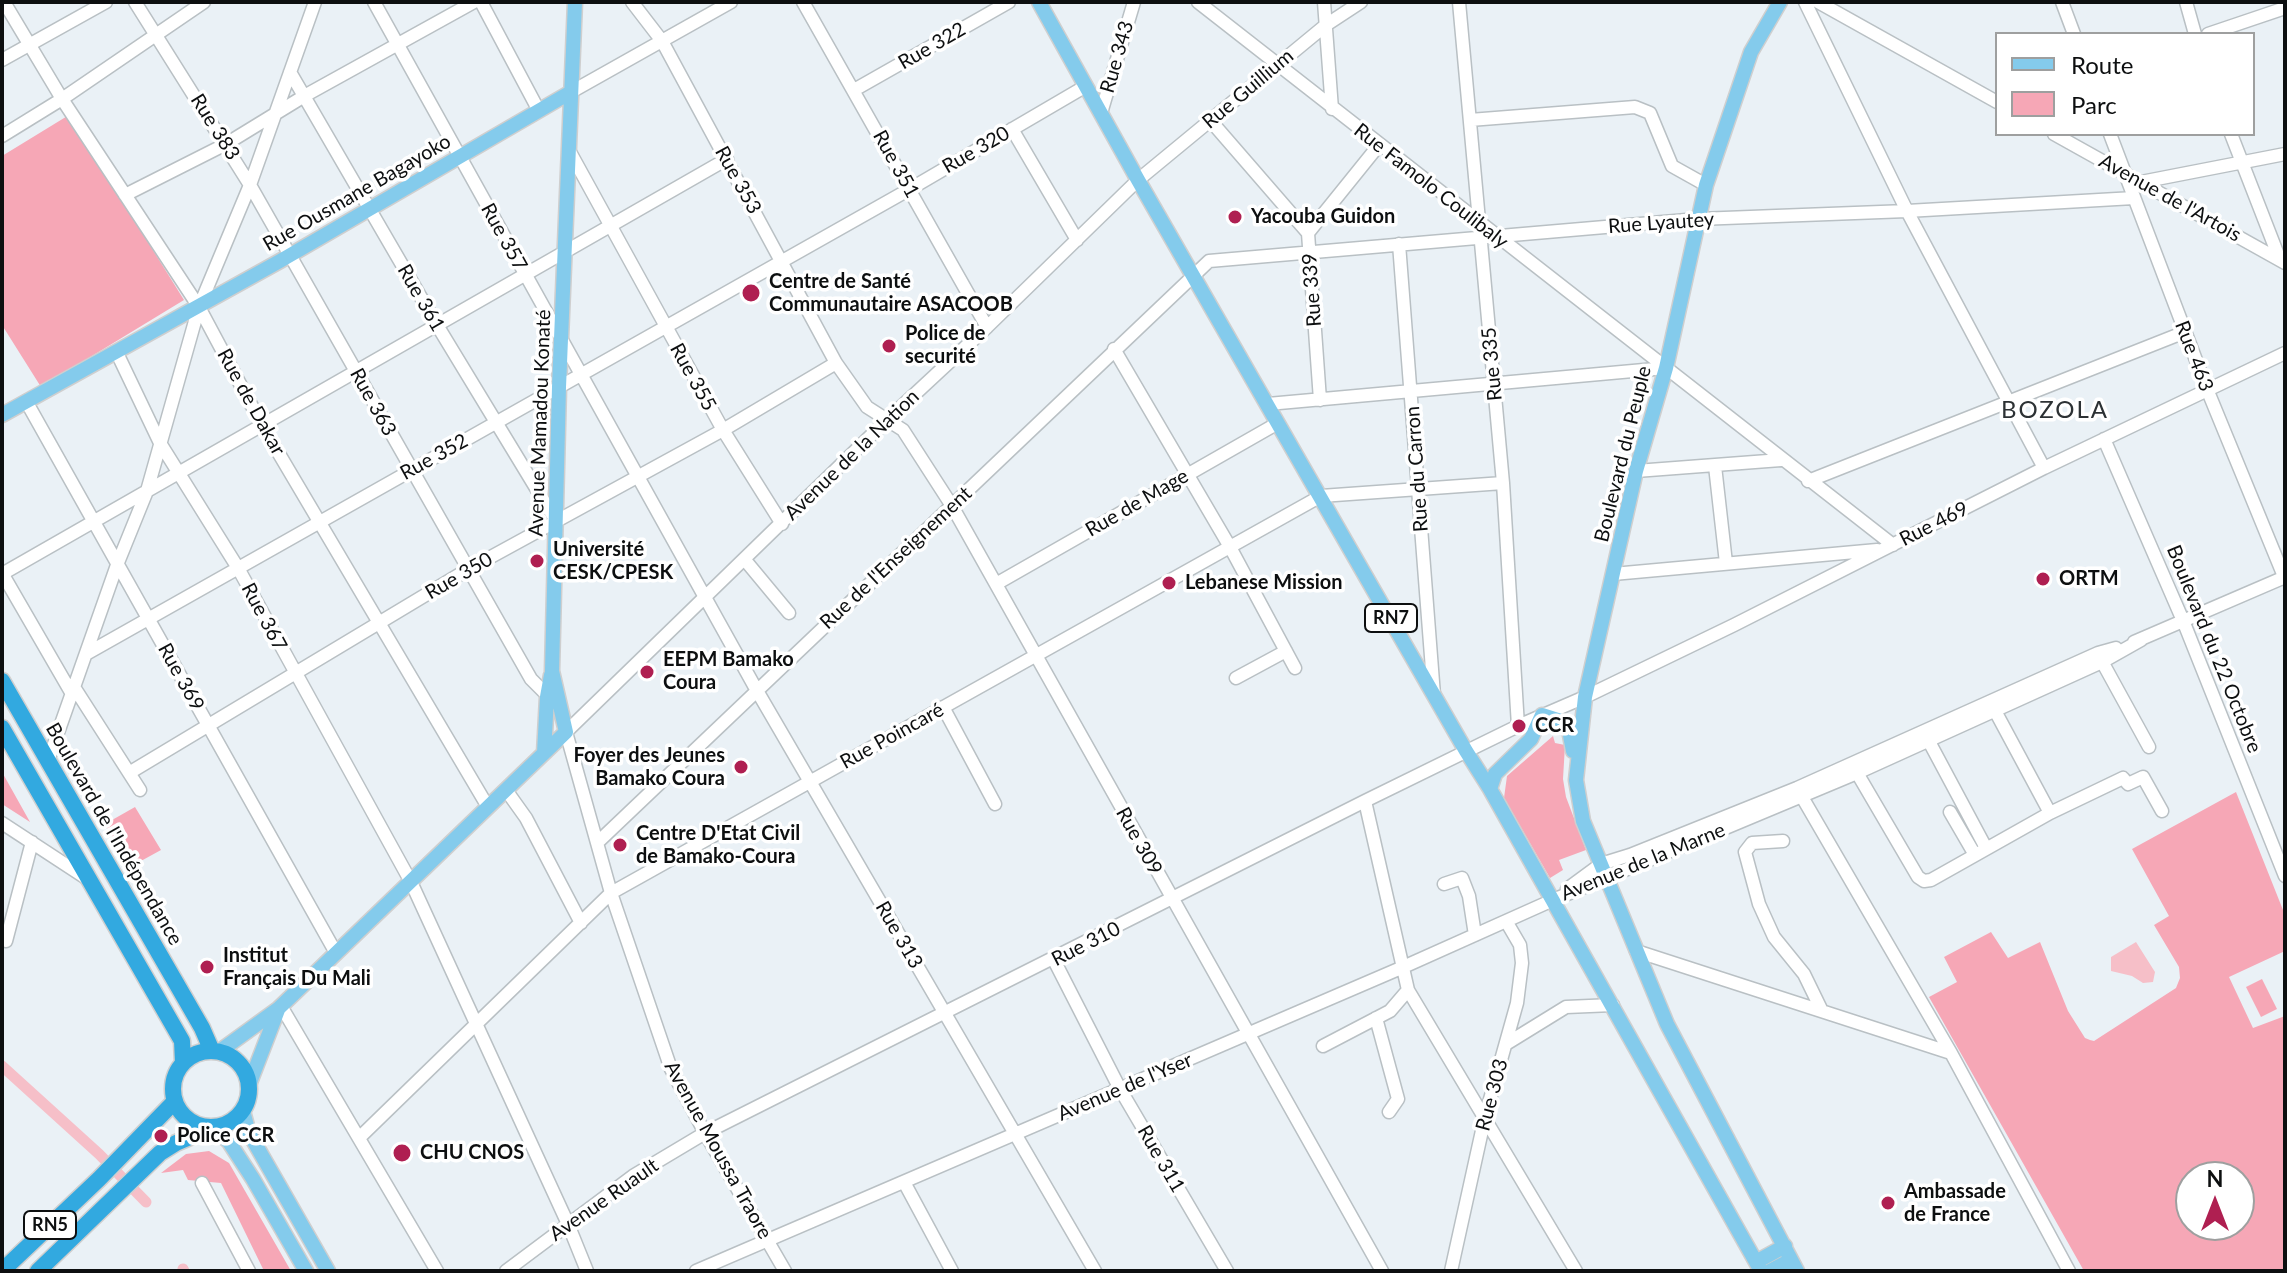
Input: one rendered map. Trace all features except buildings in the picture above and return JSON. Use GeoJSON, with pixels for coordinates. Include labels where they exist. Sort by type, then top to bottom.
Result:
{"type":"FeatureCollection","features":[{"type":"Feature","properties":{"kind":"highway","name":"Boulevard de l'Indépendance"},"geometry":{"type":"LineString","coordinates":[[2,681],[216,1051]]}},
{"type":"Feature","properties":{"kind":"highway"},"geometry":{"type":"LineString","coordinates":[[2,728],[8,751],[89,880],[182,1041],[183,1063]]}},
{"type":"Feature","properties":{"kind":"highway"},"geometry":{"type":"LineString","coordinates":[[216,1051],[232,1055],[241,1065],[249,1085],[243,1111],[229,1123],[212,1127],[189,1120],[175,1101],[174,1081],[183,1063],[192,1056],[216,1051]]}},
{"type":"Feature","properties":{"kind":"highway","name":"RN5"},"geometry":{"type":"LineString","coordinates":[[2,1271],[132,1147],[175,1101]]}},
{"type":"Feature","properties":{"kind":"highway","name":"RN5"},"geometry":{"type":"LineString","coordinates":[[38,1271],[146,1165],[176,1143],[212,1127]]}},
{"type":"Feature","properties":{"kind":"main road","name":"Avenue Mamadou Konaté"},"geometry":{"type":"LineString","coordinates":[[566,732],[552,671],[559,387],[575,2]]}},
{"type":"Feature","properties":{"kind":"main road","name":"RN7"},"geometry":{"type":"LineString","coordinates":[[1039,2],[1759,1266]]}},
{"type":"Feature","properties":{"kind":"main road","name":"Boulevard du Peuple"},"geometry":{"type":"LineString","coordinates":[[1576,765],[1585,697],[1636,471],[1666,368],[1706,185],[1751,52],[1780,2]]}},
{"type":"Feature","properties":{"kind":"main road","name":"Rue Ousmane Bagayoko"},"geometry":{"type":"LineString","coordinates":[[2,415],[199,307],[571,92]]}},
{"type":"Feature","properties":{"kind":"main road"},"geometry":{"type":"LineString","coordinates":[[544,753],[547,697],[552,671]]}},
{"type":"Feature","properties":{"kind":"main road"},"geometry":{"type":"LineString","coordinates":[[1490,789],[1495,774],[1531,739],[1542,715],[1564,722],[1569,730],[1576,765],[1583,821],[1636,951],[1688,1068],[1791,1259]]}},
{"type":"Feature","properties":{"kind":"main road"},"geometry":{"type":"LineString","coordinates":[[216,1051],[280,1008],[566,732]]}},
{"type":"Feature","properties":{"kind":"main road"},"geometry":{"type":"LineString","coordinates":[[249,1085],[280,1008]]}},
{"type":"Feature","properties":{"kind":"main road"},"geometry":{"type":"LineString","coordinates":[[243,1111],[249,1133],[328,1271]]}},
{"type":"Feature","properties":{"kind":"main road"},"geometry":{"type":"LineString","coordinates":[[212,1127],[229,1142],[306,1271]]}},
{"type":"Feature","properties":{"kind":"main road"},"geometry":{"type":"LineString","coordinates":[[1759,1266],[1791,1259]]}},
{"type":"Feature","properties":{"kind":"main road"},"geometry":{"type":"LineString","coordinates":[[1770,1271],[1791,1259]]}},
{"type":"Feature","properties":{"kind":"street","name":"Rue de Dakar"},"geometry":{"type":"LineString","coordinates":[[4,2],[62,99],[199,307],[262,425],[488,807]]}},
{"type":"Feature","properties":{"kind":"street"},"geometry":{"type":"LineString","coordinates":[[2,60],[106,2]]}},
{"type":"Feature","properties":{"kind":"street","name":"Rue 383"},"geometry":{"type":"LineString","coordinates":[[135,2],[226,144],[290,255]]}},
{"type":"Feature","properties":{"kind":"street"},"geometry":{"type":"LineString","coordinates":[[2,136],[204,2]]}},
{"type":"Feature","properties":{"kind":"street"},"geometry":{"type":"LineString","coordinates":[[48,761],[117,565],[147,491],[199,307],[250,185],[315,2]]}},
{"type":"Feature","properties":{"kind":"street","name":"Rue 357"},"geometry":{"type":"LineString","coordinates":[[374,2],[562,343],[707,597]]}},
{"type":"Feature","properties":{"kind":"street"},"geometry":{"type":"LineString","coordinates":[[125,195],[226,144],[306,95],[474,2]]}},
{"type":"Feature","properties":{"kind":"street"},"geometry":{"type":"LineString","coordinates":[[481,2],[539,111]]}},
{"type":"Feature","properties":{"kind":"street","name":"Rue 353"},"geometry":{"type":"LineString","coordinates":[[632,2],[662,41],[836,363],[867,407],[887,420]]}},
{"type":"Feature","properties":{"kind":"street","name":"Rue Ousmane Bagayoko"},"geometry":{"type":"LineString","coordinates":[[571,92],[731,2]]}},
{"type":"Feature","properties":{"kind":"street","name":"Rue 351"},"geometry":{"type":"LineString","coordinates":[[803,2],[987,327]]}},
{"type":"Feature","properties":{"kind":"street","name":"Rue 322"},"geometry":{"type":"LineString","coordinates":[[854,90],[1009,2]]}},
{"type":"Feature","properties":{"kind":"street","name":"Rue 343"},"geometry":{"type":"LineString","coordinates":[[1101,113],[1134,2]]}},
{"type":"Feature","properties":{"kind":"street","name":"Rue Famolo Coulibaly"},"geometry":{"type":"LineString","coordinates":[[1198,2],[1666,368],[1889,547]]}},
{"type":"Feature","properties":{"kind":"street"},"geometry":{"type":"LineString","coordinates":[[1324,2],[1332,109]]}},
{"type":"Feature","properties":{"kind":"street","name":"Rue Guillium"},"geometry":{"type":"LineString","coordinates":[[1138,180],[1326,25],[1361,2]]}},
{"type":"Feature","properties":{"kind":"street","name":"Rue 335"},"geometry":{"type":"LineString","coordinates":[[1459,2],[1503,483],[1518,726]]}},
{"type":"Feature","properties":{"kind":"street"},"geometry":{"type":"LineString","coordinates":[[1805,2],[1907,211],[2044,468]]}},
{"type":"Feature","properties":{"kind":"street"},"geometry":{"type":"LineString","coordinates":[[1818,2],[1995,101]]}},
{"type":"Feature","properties":{"kind":"street"},"geometry":{"type":"LineString","coordinates":[[2062,2],[2073,32]]}},
{"type":"Feature","properties":{"kind":"street"},"geometry":{"type":"LineString","coordinates":[[2186,2],[2194,32]]}},
{"type":"Feature","properties":{"kind":"street"},"geometry":{"type":"LineString","coordinates":[[2214,32],[2285,8]]}},
{"type":"Feature","properties":{"kind":"street","name":"Rue 361"},"geometry":{"type":"LineString","coordinates":[[290,72],[437,325],[556,521]]}},
{"type":"Feature","properties":{"kind":"street","name":"Rue 320"},"geometry":{"type":"LineString","coordinates":[[783,261],[1086,86]]}},
{"type":"Feature","properties":{"kind":"street"},"geometry":{"type":"LineString","coordinates":[[1470,120],[1635,107],[1650,113],[1672,166],[1706,185]]}},
{"type":"Feature","properties":{"kind":"street","name":"Rue 339"},"geometry":{"type":"LineString","coordinates":[[1210,120],[1308,233],[1320,400]]}},
{"type":"Feature","properties":{"kind":"street"},"geometry":{"type":"LineString","coordinates":[[1012,129],[1077,240]]}},
{"type":"Feature","properties":{"kind":"street","name":"Avenue de l'Artois"},"geometry":{"type":"LineString","coordinates":[[2058,136],[2282,262]]}},
{"type":"Feature","properties":{"kind":"street","name":"Rue 463"},"geometry":{"type":"LineString","coordinates":[[2111,136],[2207,389],[2285,577]]}},
{"type":"Feature","properties":{"kind":"street"},"geometry":{"type":"LineString","coordinates":[[2232,136],[2282,262]]}},
{"type":"Feature","properties":{"kind":"street"},"geometry":{"type":"LineString","coordinates":[[1308,233],[1379,145]]}},
{"type":"Feature","properties":{"kind":"street","name":"Rue 355"},"geometry":{"type":"LineString","coordinates":[[570,152],[723,430],[782,524]]}},
{"type":"Feature","properties":{"kind":"street"},"geometry":{"type":"LineString","coordinates":[[2141,182],[2285,154]]}},
{"type":"Feature","properties":{"kind":"street"},"geometry":{"type":"LineString","coordinates":[[2,574],[727,159]]}},
{"type":"Feature","properties":{"kind":"street","name":"Avenue de la Nation"},"geometry":{"type":"LineString","coordinates":[[566,732],[1138,180]]}},
{"type":"Feature","properties":{"kind":"street","name":"Rue Lyautey"},"geometry":{"type":"LineString","coordinates":[[1194,274],[1214,260],[1698,219],[2134,198]]}},
{"type":"Feature","properties":{"kind":"street","name":"Rue du Carron"},"geometry":{"type":"LineString","coordinates":[[1399,244],[1434,695]]}},
{"type":"Feature","properties":{"kind":"street","name":"Rue 363"},"geometry":{"type":"LineString","coordinates":[[290,255],[531,679],[561,707]]}},
{"type":"Feature","properties":{"kind":"street","name":"Rue 352"},"geometry":{"type":"LineString","coordinates":[[86,654],[783,261]]}},
{"type":"Feature","properties":{"kind":"street","name":"Rue de l'Enseignement"},"geometry":{"type":"LineString","coordinates":[[597,843],[1194,274]]}},
{"type":"Feature","properties":{"kind":"street"},"geometry":{"type":"LineString","coordinates":[[1808,481],[2185,332]]}},
{"type":"Feature","properties":{"kind":"street"},"geometry":{"type":"LineString","coordinates":[[1114,349],[1230,547],[1295,668]]}},
{"type":"Feature","properties":{"kind":"street","name":"Rue 367"},"geometry":{"type":"LineString","coordinates":[[117,353],[160,443],[238,568],[411,882],[587,1271]]}},
{"type":"Feature","properties":{"kind":"street","name":"Rue 469"},"geometry":{"type":"LineString","coordinates":[[1518,726],[1585,697],[2044,468],[2285,353]]}},
{"type":"Feature","properties":{"kind":"street","name":"Rue 350"},"geometry":{"type":"LineString","coordinates":[[129,773],[467,570],[723,430],[836,363]]}},
{"type":"Feature","properties":{"kind":"street"},"geometry":{"type":"LineString","coordinates":[[1268,404],[1666,368]]}},
{"type":"Feature","properties":{"kind":"street","name":"Rue 369"},"geometry":{"type":"LineString","coordinates":[[26,401],[336,953]]}},
{"type":"Feature","properties":{"kind":"street","name":"Rue 309"},"geometry":{"type":"LineString","coordinates":[[887,420],[903,430],[952,506],[1382,1271]]}},
{"type":"Feature","properties":{"kind":"street","name":"Rue de Mage"},"geometry":{"type":"LineString","coordinates":[[996,584],[1278,423]]}},
{"type":"Feature","properties":{"kind":"street","name":"Boulevard du 22 Octobre"},"geometry":{"type":"LineString","coordinates":[[2104,439],[2184,623],[2285,876]]}},
{"type":"Feature","properties":{"kind":"street"},"geometry":{"type":"LineString","coordinates":[[1636,471],[1781,460]]}},
{"type":"Feature","properties":{"kind":"street"},"geometry":{"type":"LineString","coordinates":[[1715,466],[1726,563]]}},
{"type":"Feature","properties":{"kind":"street","name":"Rue Poincaré"},"geometry":{"type":"LineString","coordinates":[[359,1138],[611,893],[1321,496],[1503,483]]}},
{"type":"Feature","properties":{"kind":"street"},"geometry":{"type":"LineString","coordinates":[[1613,574],[1889,547]]}},
{"type":"Feature","properties":{"kind":"street"},"geometry":{"type":"LineString","coordinates":[[745,560],[789,613]]}},
{"type":"Feature","properties":{"kind":"street","name":"Boulevard de l'Indépendance"},"geometry":{"type":"LineString","coordinates":[[2,574],[73,691],[140,790]]}},
{"type":"Feature","properties":{"kind":"street","name":"Avenue de la Marne"},"geometry":{"type":"LineString","coordinates":[[1553,900],[2285,577]]}},
{"type":"Feature","properties":{"kind":"street","name":"Rue 313"},"geometry":{"type":"LineString","coordinates":[[707,597],[756,689],[1095,1271]]}},
{"type":"Feature","properties":{"kind":"street"},"geometry":{"type":"LineString","coordinates":[[1236,678],[1286,651]]}},
{"type":"Feature","properties":{"kind":"street"},"geometry":{"type":"LineString","coordinates":[[2100,658],[2149,747]]}},
{"type":"Feature","properties":{"kind":"street"},"geometry":{"type":"LineString","coordinates":[[1993,706],[2050,813]]}},
{"type":"Feature","properties":{"kind":"street"},"geometry":{"type":"LineString","coordinates":[[943,707],[995,804]]}},
{"type":"Feature","properties":{"kind":"street","name":"Rue 310"},"geometry":{"type":"LineString","coordinates":[[705,1133],[1518,726]]}},
{"type":"Feature","properties":{"kind":"street","name":"Avenue Moussa Traore"},"geometry":{"type":"LineString","coordinates":[[566,732],[611,893],[671,1069],[785,1271]]}},
{"type":"Feature","properties":{"kind":"street"},"geometry":{"type":"LineString","coordinates":[[1926,736],[1980,852]]}},
{"type":"Feature","properties":{"kind":"street"},"geometry":{"type":"LineString","coordinates":[[1854,768],[1918,877],[1931,880],[2050,813],[2123,778],[2128,784],[2143,777],[2162,811]]}},
{"type":"Feature","properties":{"kind":"street"},"geometry":{"type":"LineString","coordinates":[[506,790],[526,818],[581,923]]}},
{"type":"Feature","properties":{"kind":"street"},"geometry":{"type":"LineString","coordinates":[[1799,792],[1951,1053],[2069,1271]]}},
{"type":"Feature","properties":{"kind":"street","name":"Avenue de la Marne"},"geometry":{"type":"LineString","coordinates":[[1553,900],[1601,864],[1799,792]]}},
{"type":"Feature","properties":{"kind":"street"},"geometry":{"type":"LineString","coordinates":[[1365,801],[1408,990],[1576,1271]]}},
{"type":"Feature","properties":{"kind":"street"},"geometry":{"type":"LineString","coordinates":[[1950,812],[1980,852]]}},
{"type":"Feature","properties":{"kind":"street"},"geometry":{"type":"LineString","coordinates":[[5,828],[89,880]]}},
{"type":"Feature","properties":{"kind":"street"},"geometry":{"type":"LineString","coordinates":[[1783,841],[1752,843],[1745,852],[1759,904],[1774,937],[1804,974],[1822,1011]]}},
{"type":"Feature","properties":{"kind":"street"},"geometry":{"type":"LineString","coordinates":[[6,941],[32,842]]}},
{"type":"Feature","properties":{"kind":"street"},"geometry":{"type":"LineString","coordinates":[[1444,884],[1462,878],[1469,896],[1475,935]]}},
{"type":"Feature","properties":{"kind":"street","name":"Avenue de l'Yser"},"geometry":{"type":"LineString","coordinates":[[696,1271],[1553,900]]}},
{"type":"Feature","properties":{"kind":"street","name":"Rue 303"},"geometry":{"type":"LineString","coordinates":[[1451,1271],[1485,1117],[1517,1003],[1522,963],[1520,945],[1506,921]]}},
{"type":"Feature","properties":{"kind":"street"},"geometry":{"type":"LineString","coordinates":[[1636,951],[1951,1053]]}},
{"type":"Feature","properties":{"kind":"street","name":"Rue 311"},"geometry":{"type":"LineString","coordinates":[[1054,960],[1120,1089],[1227,1271]]}},
{"type":"Feature","properties":{"kind":"street"},"geometry":{"type":"LineString","coordinates":[[1323,1046],[1390,1011],[1408,990]]}},
{"type":"Feature","properties":{"kind":"street"},"geometry":{"type":"LineString","coordinates":[[1506,1044],[1566,1007],[1613,1005]]}},
{"type":"Feature","properties":{"kind":"street"},"geometry":{"type":"LineString","coordinates":[[280,1008],[437,1271]]}},
{"type":"Feature","properties":{"kind":"street"},"geometry":{"type":"LineString","coordinates":[[1376,1018],[1398,1099],[1389,1112]]}},
{"type":"Feature","properties":{"kind":"street","name":"Avenue Ruault"},"geometry":{"type":"LineString","coordinates":[[506,1271],[633,1176],[705,1133]]}},
{"type":"Feature","properties":{"kind":"street"},"geometry":{"type":"LineString","coordinates":[[904,1182],[952,1271]]}},
{"type":"Feature","properties":{"kind":"street"},"geometry":{"type":"LineString","coordinates":[[202,1183],[249,1271]]}},
{"type":"Feature","properties":{"kind":"green space"},"geometry":{"type":"Polygon","coordinates":[[[69,115],[184,300],[41,387],[2,325],[2,156],[69,115]]]}},
{"type":"Feature","properties":{"kind":"green space"},"geometry":{"type":"Polygon","coordinates":[[[1553,736],[1555,743],[1565,745],[1563,779],[1566,797],[1586,850],[1559,860],[1563,870],[1550,878],[1504,798],[1507,776],[1553,736]]]}},
{"type":"Feature","properties":{"kind":"green space"},"geometry":{"type":"Polygon","coordinates":[[[2,772],[30,822],[2,804],[2,772]]]}},
{"type":"Feature","properties":{"kind":"green space"},"geometry":{"type":"Polygon","coordinates":[[[2236,792],[2285,915],[2285,951],[2229,977],[2253,1028],[2285,1016],[2285,1271],[2084,1271],[1929,997],[1957,982],[1944,957],[1991,932],[2008,958],[2040,942],[2068,1011],[2085,1038],[2094,1041],[2176,988],[2180,978],[2179,967],[2154,925],[2169,916],[2132,849],[2236,792]]]}},
{"type":"Feature","properties":{"kind":"green space"},"geometry":{"type":"Polygon","coordinates":[[[135,807],[161,850],[130,867],[105,824],[135,807]]]}},
{"type":"Feature","properties":{"kind":"green space"},"geometry":{"type":"Polygon","coordinates":[[[2262,979],[2277,1009],[2261,1017],[2246,987],[2262,979]]]}},
{"type":"Feature","properties":{"kind":"green space"},"geometry":{"type":"Polygon","coordinates":[[[209,1151],[229,1163],[291,1271],[264,1271],[221,1183],[188,1180],[183,1170],[161,1173],[186,1154],[209,1151]]]}},
{"type":"Feature","properties":{"kind":"shaded area"},"geometry":{"type":"Polygon","coordinates":[[[2136,942],[2155,972],[2153,982],[2143,983],[2132,976],[2111,971],[2111,957],[2136,942]]]}},
{"type":"Feature","properties":{"kind":"waterway"},"geometry":{"type":"LineString","coordinates":[[2,1066],[99,1154],[146,1202]]}},
{"type":"Feature","properties":{"kind":"place","name":"Yacouba Guidon"},"geometry":{"type":"Point","coordinates":[1235,217]}},
{"type":"Feature","properties":{"kind":"place","name":"Centre de Santé Communautaire ASACOOB"},"geometry":{"type":"Point","coordinates":[751,293]}},
{"type":"Feature","properties":{"kind":"place","name":"Police de securité"},"geometry":{"type":"Point","coordinates":[889,346]}},
{"type":"Feature","properties":{"kind":"place","name":"Université CESK/CPESK"},"geometry":{"type":"Point","coordinates":[537,561]}},
{"type":"Feature","properties":{"kind":"place","name":"ORTM"},"geometry":{"type":"Point","coordinates":[2043,579]}},
{"type":"Feature","properties":{"kind":"place","name":"Lebanese Mission"},"geometry":{"type":"Point","coordinates":[1169,583]}},
{"type":"Feature","properties":{"kind":"place","name":"EEPM Bamako Coura"},"geometry":{"type":"Point","coordinates":[647,672]}},
{"type":"Feature","properties":{"kind":"place","name":"CCR"},"geometry":{"type":"Point","coordinates":[1519,726]}},
{"type":"Feature","properties":{"kind":"place","name":"Foyer des Jeunes Bamako Coura"},"geometry":{"type":"Point","coordinates":[741,767]}},
{"type":"Feature","properties":{"kind":"place","name":"Centre D'Etat Civil de Bamako-Coura"},"geometry":{"type":"Point","coordinates":[620,845]}},
{"type":"Feature","properties":{"kind":"place","name":"Institut Français Du Mali"},"geometry":{"type":"Point","coordinates":[207,967]}},
{"type":"Feature","properties":{"kind":"place","name":"Police CCR"},"geometry":{"type":"Point","coordinates":[161,1136]}},
{"type":"Feature","properties":{"kind":"place","name":"CHU CNOS"},"geometry":{"type":"Point","coordinates":[402,1153]}},
{"type":"Feature","properties":{"kind":"place","name":"Ambassade de France"},"geometry":{"type":"Point","coordinates":[1888,1203]}},
{"type":"Feature","properties":{"kind":"district","name":"BOZOLA"},"geometry":{"type":"Point","coordinates":[2055,410]}}]}
